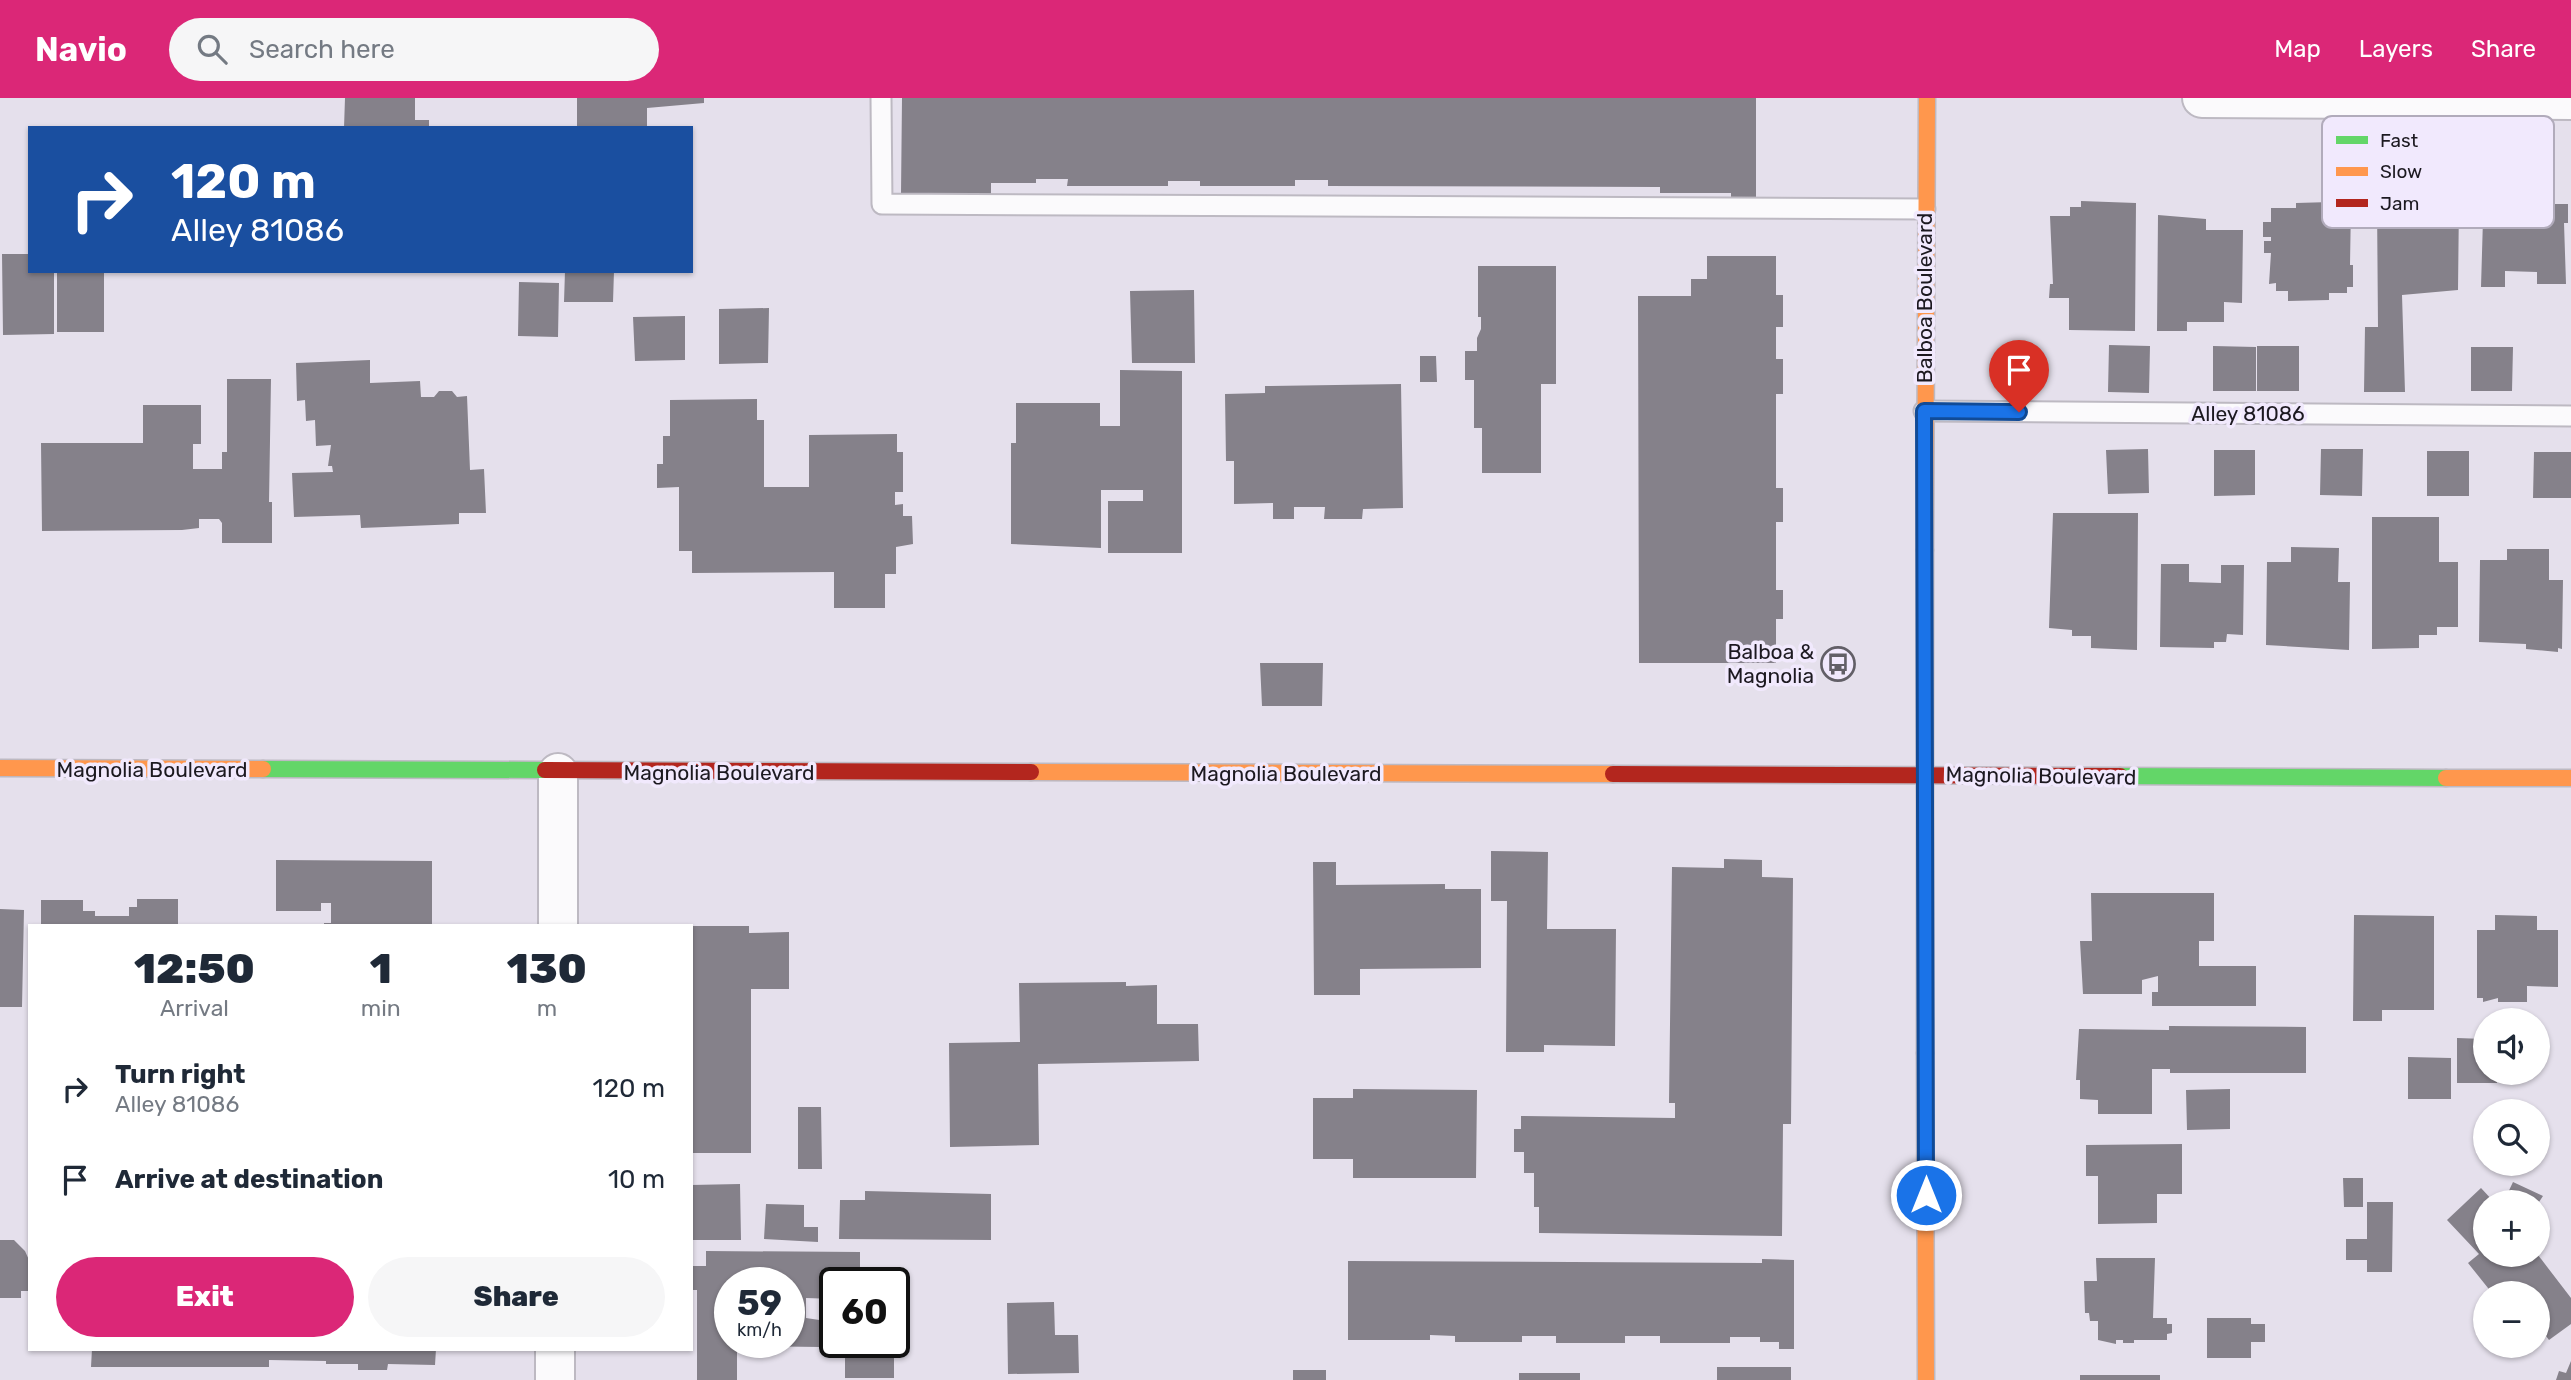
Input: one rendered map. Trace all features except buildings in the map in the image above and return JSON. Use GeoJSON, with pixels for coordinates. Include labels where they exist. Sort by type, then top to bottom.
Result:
{"type":"FeatureCollection","features":[{"type":"Feature","properties":{"kind":"main road","name":"Balboa Boulevard"},"geometry":{"type":"LineString","coordinates":[[1926,1380],[1924,411],[1927,98]]}},
{"type":"Feature","properties":{"kind":"main road","name":"Magnolia Boulevard"},"geometry":{"type":"LineString","coordinates":[[0,768],[558,773],[2571,778]]}},
{"type":"Feature","properties":{"kind":"street"},"geometry":{"type":"LineString","coordinates":[[2202,98],[2571,100]]}},
{"type":"Feature","properties":{"kind":"street"},"geometry":{"type":"LineString","coordinates":[[558,773],[558,924]]}},
{"type":"Feature","properties":{"kind":"street"},"geometry":{"type":"LineString","coordinates":[[555,1351],[555,1380]]}},
{"type":"Feature","properties":{"kind":"lane"},"geometry":{"type":"LineString","coordinates":[[881,98],[881,204],[1925,209]]}},
{"type":"Feature","properties":{"kind":"lane","name":"Alley 81086"},"geometry":{"type":"LineString","coordinates":[[1924,411],[2571,416]]}},
{"type":"Feature","properties":{"kind":"traffic: fast"},"geometry":{"type":"LineString","coordinates":[[263,769],[545,770]]}},
{"type":"Feature","properties":{"kind":"traffic: fast"},"geometry":{"type":"LineString","coordinates":[[2120,776],[2446,778]]}},
{"type":"Feature","properties":{"kind":"traffic: slow"},"geometry":{"type":"LineString","coordinates":[[1925,550],[1927,98]]}},
{"type":"Feature","properties":{"kind":"traffic: slow"},"geometry":{"type":"LineString","coordinates":[[0,768],[263,769]]}},
{"type":"Feature","properties":{"kind":"traffic: slow"},"geometry":{"type":"LineString","coordinates":[[1031,772],[1613,774]]}},
{"type":"Feature","properties":{"kind":"traffic: slow"},"geometry":{"type":"LineString","coordinates":[[2446,778],[2571,778]]}},
{"type":"Feature","properties":{"kind":"traffic: slow"},"geometry":{"type":"LineString","coordinates":[[1925,1053],[1926,1380]]}},
{"type":"Feature","properties":{"kind":"traffic: jam"},"geometry":{"type":"LineString","coordinates":[[1925,550],[1925,1053]]}},
{"type":"Feature","properties":{"kind":"traffic: jam"},"geometry":{"type":"LineString","coordinates":[[545,770],[1031,772]]}},
{"type":"Feature","properties":{"kind":"traffic: jam"},"geometry":{"type":"LineString","coordinates":[[1613,774],[2120,776]]}},
{"type":"Feature","properties":{"kind":"place","name":"Balboa & Magnolia"},"geometry":{"type":"Point","coordinates":[1838,664]}},
{"type":"Feature","properties":{"kind":"route"},"geometry":{"type":"LineString","coordinates":[[1926,1195],[1924,411],[2019,412]]}}]}
